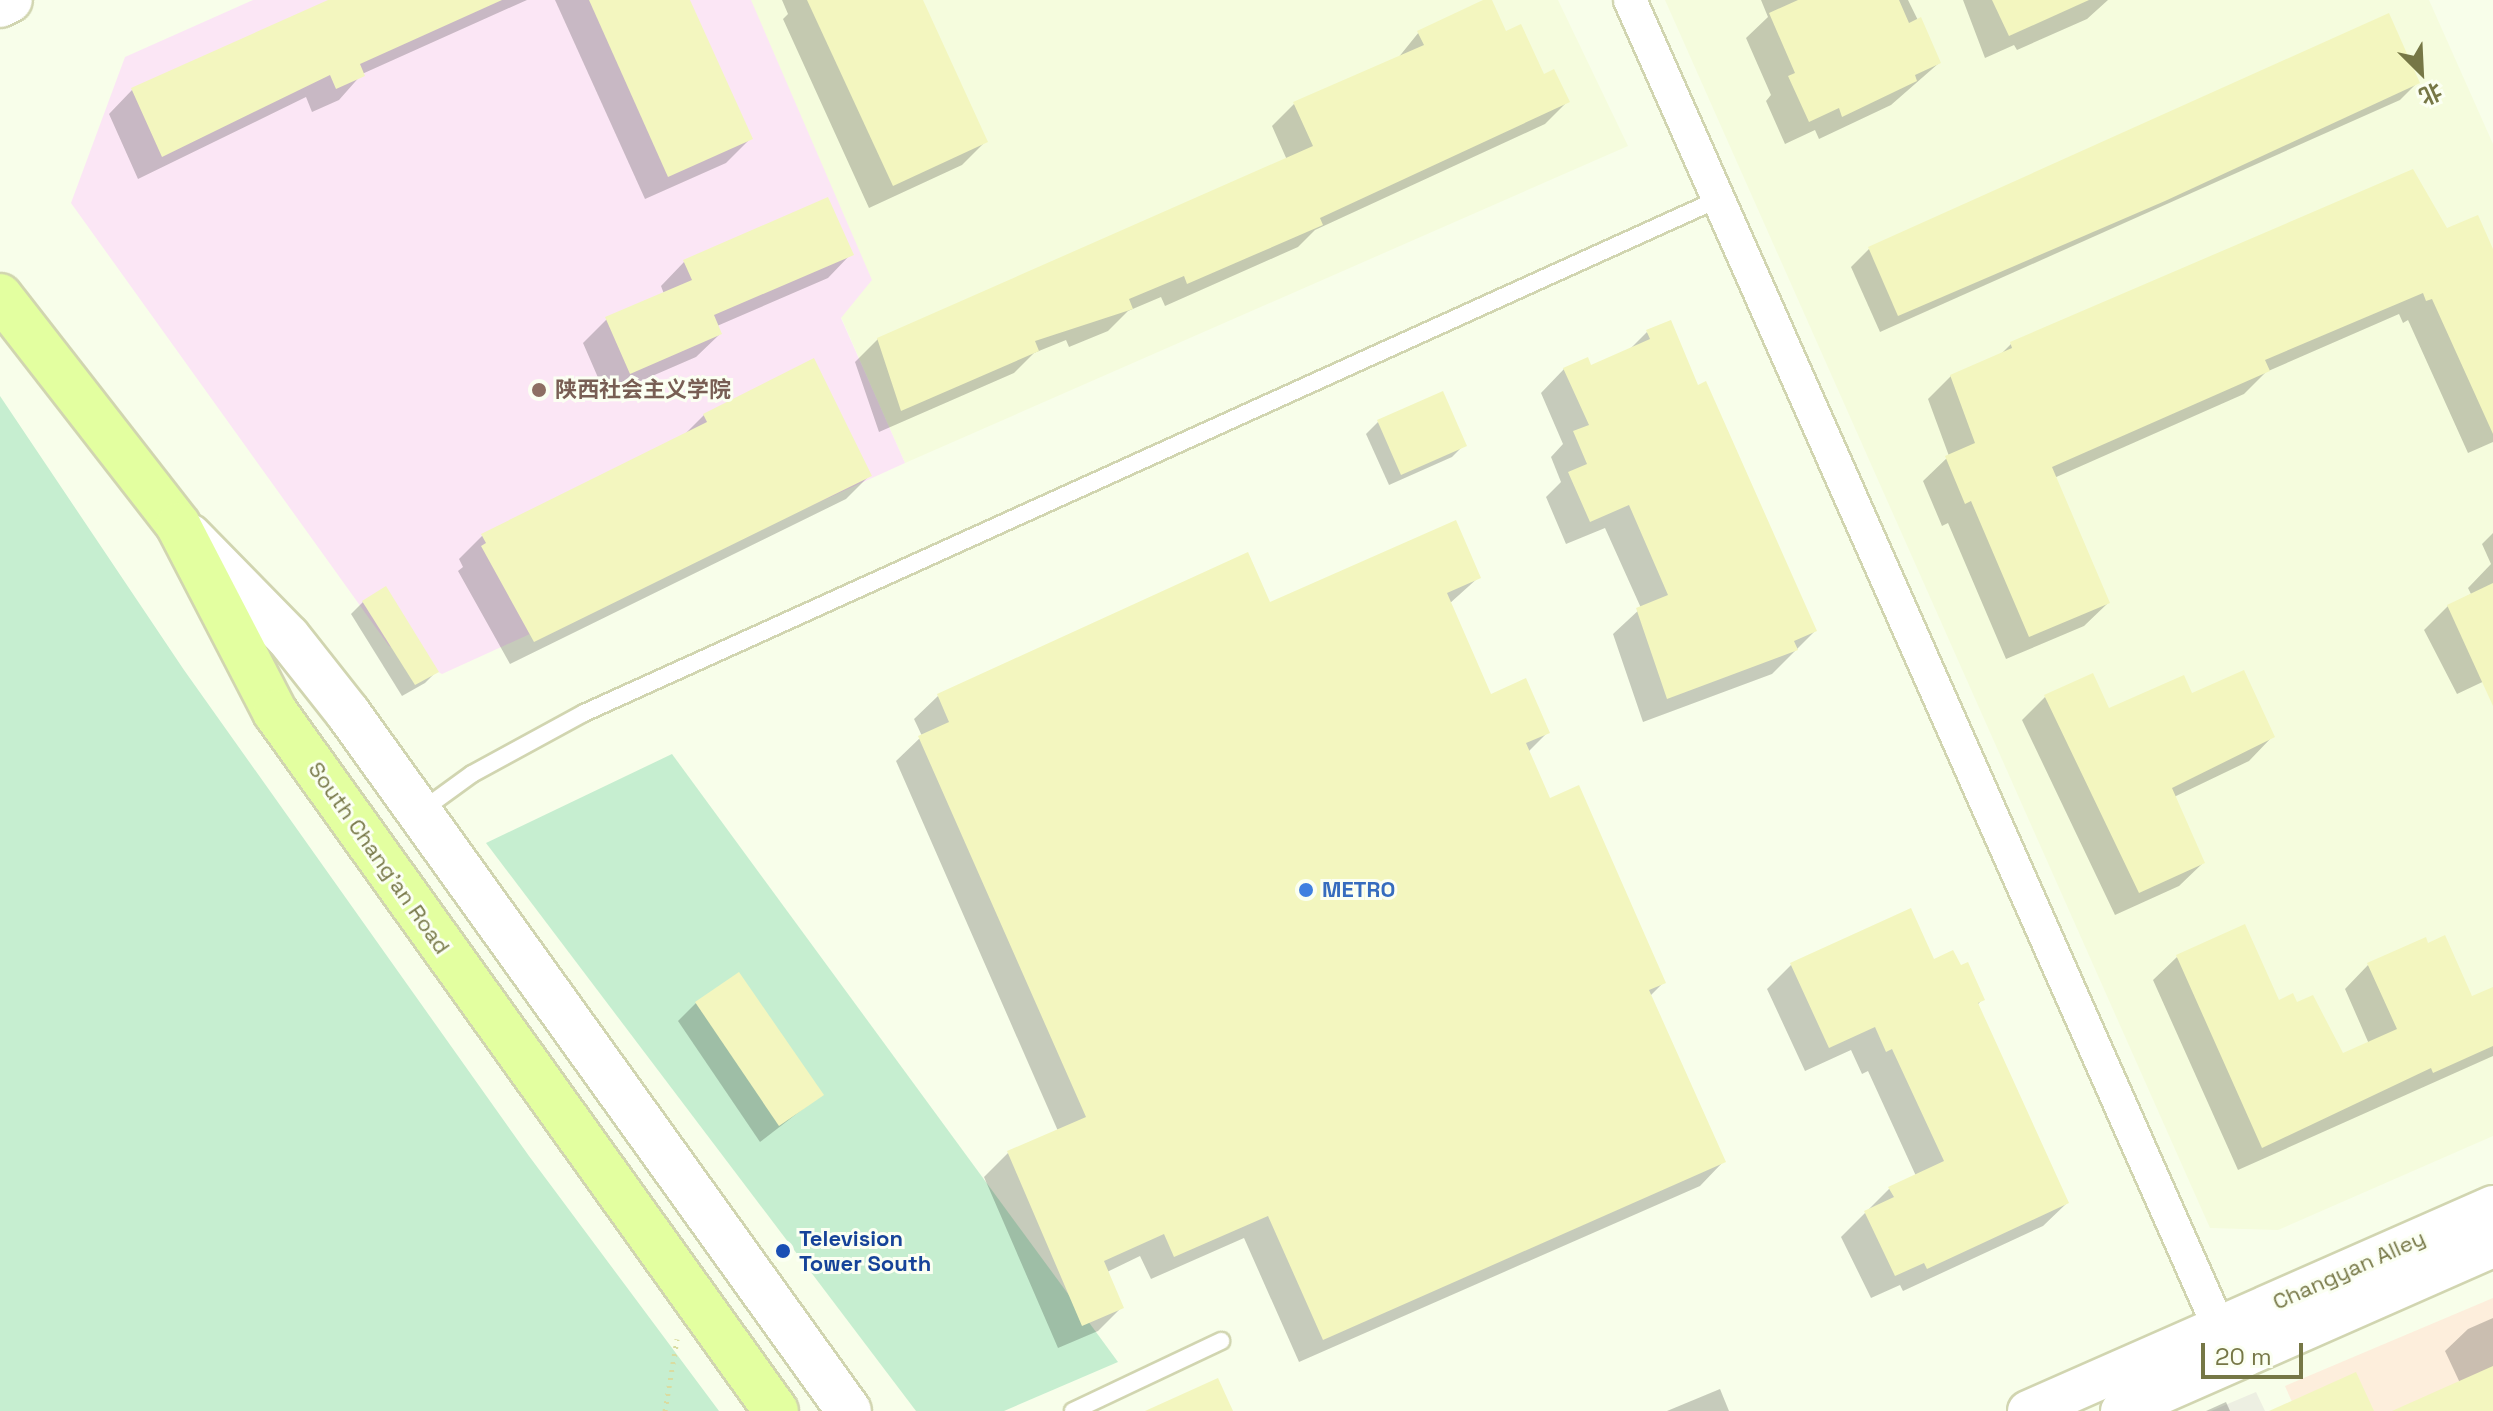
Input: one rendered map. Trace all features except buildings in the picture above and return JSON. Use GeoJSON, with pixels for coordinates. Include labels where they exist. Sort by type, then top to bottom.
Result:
{"type":"FeatureCollection","features":[{"type":"Feature","properties":{"kind":"main road"},"geometry":{"type":"LineString","coordinates":[[0,5],[10,0]]}},
{"type":"Feature","properties":{"kind":"main road","name":"South Chang'an Road"},"geometry":{"type":"LineString","coordinates":[[4,302],[178,525],[275,712],[776,1411]]}},
{"type":"Feature","properties":{"kind":"main road"},"geometry":{"type":"LineString","coordinates":[[178,525],[288,637],[419,812],[849,1411]]}},
{"type":"Feature","properties":{"kind":"street"},"geometry":{"type":"LineString","coordinates":[[1630,0],[1721,198],[2219,1327]]}},
{"type":"Feature","properties":{"kind":"street","name":"Changyan Alley"},"geometry":{"type":"LineString","coordinates":[[2028,1411],[2493,1206]]}},
{"type":"Feature","properties":{"kind":"street","name":"Changyan Alley"},"geometry":{"type":"LineString","coordinates":[[2121,1411],[2493,1247]]}},
{"type":"Feature","properties":{"kind":"lane"},"geometry":{"type":"LineString","coordinates":[[419,812],[472,774],[584,713],[1721,198]]}},
{"type":"Feature","properties":{"kind":"lane"},"geometry":{"type":"LineString","coordinates":[[1073,1411],[1221,1341]]}},
{"type":"Feature","properties":{"kind":"path"},"geometry":{"type":"LineString","coordinates":[[665,1411],[683,1282]]}},
{"type":"Feature","properties":{"kind":"shaded area","name":"陕西社会主义学院"},"geometry":{"type":"Polygon","coordinates":[[[253,0],[751,0],[872,280],[841,318],[905,463],[442,674],[389,646],[71,203],[125,57],[253,0]]]}},
{"type":"Feature","properties":{"kind":"shaded area"},"geometry":{"type":"Polygon","coordinates":[[[751,0],[1558,0],[1628,146],[905,463],[841,317],[751,0]]]}},
{"type":"Feature","properties":{"kind":"shaded area"},"geometry":{"type":"Polygon","coordinates":[[[1665,0],[2429,0],[2493,144],[2493,1136],[2278,1230],[2210,1228],[1665,0]]]}},
{"type":"Feature","properties":{"kind":"shaded area"},"geometry":{"type":"Polygon","coordinates":[[[0,396],[184,670],[529,1156],[719,1411],[0,1411],[0,396]]]}},
{"type":"Feature","properties":{"kind":"shaded area"},"geometry":{"type":"Polygon","coordinates":[[[672,754],[1118,1362],[1004,1411],[916,1411],[486,843],[672,754]]]}},
{"type":"Feature","properties":{"kind":"shaded area"},"geometry":{"type":"Polygon","coordinates":[[[2493,1298],[2493,1411],[2296,1411],[2285,1386],[2493,1298]]]}},
{"type":"Feature","properties":{"kind":"shaded area"},"geometry":{"type":"Polygon","coordinates":[[[2256,1392],[2265,1411],[2211,1411],[2256,1392]]]}},
{"type":"Feature","properties":{"kind":"place","name":"陕西社会主义学院"},"geometry":{"type":"Point","coordinates":[539,390]}},
{"type":"Feature","properties":{"kind":"place","name":"METRO"},"geometry":{"type":"Point","coordinates":[1306,890]}},
{"type":"Feature","properties":{"kind":"place","name":"Television Tower South"},"geometry":{"type":"Point","coordinates":[783,1251]}}]}
